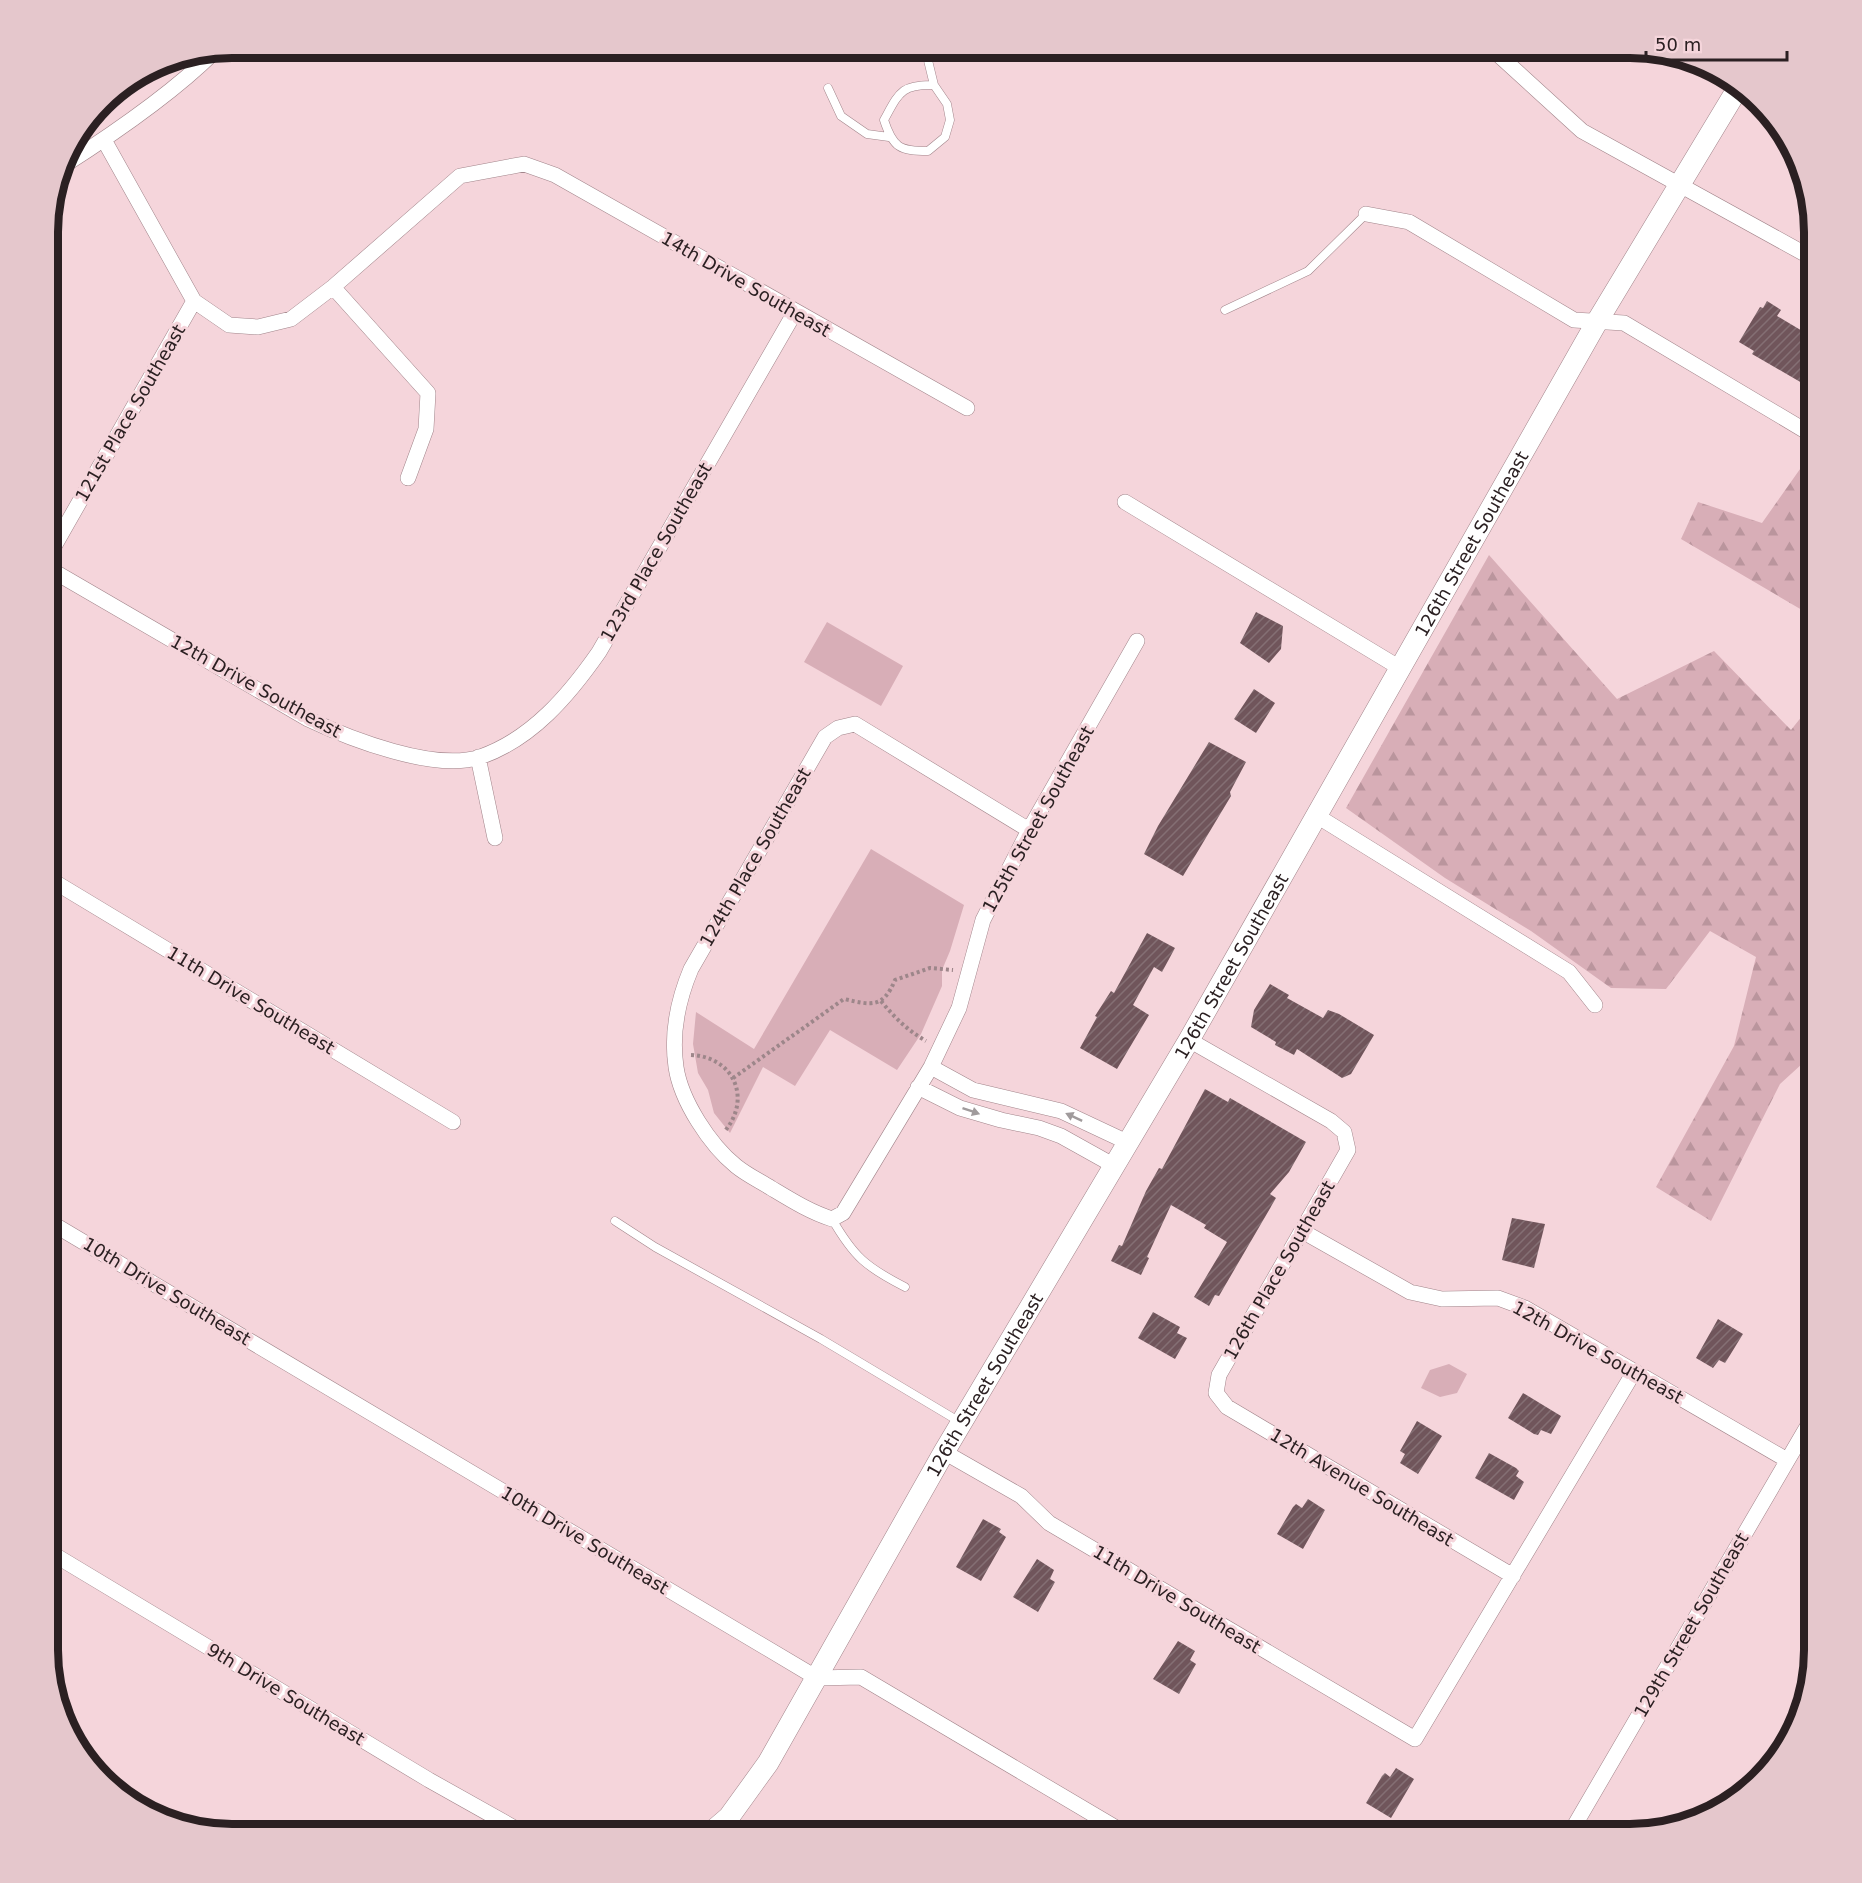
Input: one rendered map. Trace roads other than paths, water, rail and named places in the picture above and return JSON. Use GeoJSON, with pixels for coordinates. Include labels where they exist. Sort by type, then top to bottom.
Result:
{"type":"FeatureCollection","features":[{"type":"Feature","properties":{"kind":"street"},"geometry":{"type":"LineString","coordinates":[[1503,59],[1582,131],[1804,254]]}},
{"type":"Feature","properties":{"kind":"street"},"geometry":{"type":"LineString","coordinates":[[76,158],[104,140],[204,61]]}},
{"type":"Feature","properties":{"kind":"street","name":"126th Street Southeast"},"geometry":{"type":"LineString","coordinates":[[720,1824],[729,1816],[768,1763],[944,1452],[1189,1040],[1598,320],[1734,94]]}},
{"type":"Feature","properties":{"kind":"street"},"geometry":{"type":"LineString","coordinates":[[104,140],[194,301],[229,325],[258,327],[291,319],[333,287],[428,393],[426,429],[408,478]]}},
{"type":"Feature","properties":{"kind":"street","name":"14th Drive Southeast"},"geometry":{"type":"LineString","coordinates":[[333,287],[460,176],[524,164],[555,175],[967,408]]}},
{"type":"Feature","properties":{"kind":"street"},"geometry":{"type":"LineString","coordinates":[[1366,214],[1409,222],[1575,320],[1624,323],[1804,430]]}},
{"type":"Feature","properties":{"kind":"street","name":"121st Place Southeast"},"geometry":{"type":"LineString","coordinates":[[59,538],[194,301]]}},
{"type":"Feature","properties":{"kind":"street","name":"123rd Place Southeast"},"geometry":{"type":"LineString","coordinates":[[478,758],[504,746],[535,726],[574,688],[598,652],[795,312]]}},
{"type":"Feature","properties":{"kind":"street"},"geometry":{"type":"LineString","coordinates":[[1125,502],[1400,668]]}},
{"type":"Feature","properties":{"kind":"street","name":"12th Drive Southeast"},"geometry":{"type":"LineString","coordinates":[[59,574],[308,719],[341,734],[371,745],[412,755],[437,759],[478,758]]}},
{"type":"Feature","properties":{"kind":"street","name":"125th Street Southeast"},"geometry":{"type":"LineString","coordinates":[[832,1219],[843,1213],[852,1201],[931,1067],[959,1008],[983,920],[1029,830],[1137,641]]}},
{"type":"Feature","properties":{"kind":"street","name":"124th Place Southeast"},"geometry":{"type":"LineString","coordinates":[[832,1219],[814,1213],[737,1167],[706,1136],[689,1105],[676,1068],[675,1026],[681,993],[691,969],[825,737],[838,728],[855,724],[1029,830]]}},
{"type":"Feature","properties":{"kind":"street"},"geometry":{"type":"LineString","coordinates":[[478,758],[495,838]]}},
{"type":"Feature","properties":{"kind":"street"},"geometry":{"type":"LineString","coordinates":[[1317,816],[1569,972],[1596,1005]]}},
{"type":"Feature","properties":{"kind":"street","name":"11th Drive Southeast"},"geometry":{"type":"LineString","coordinates":[[59,884],[453,1122]]}},
{"type":"Feature","properties":{"kind":"street","name":"126th Place Southeast"},"geometry":{"type":"LineString","coordinates":[[1189,1040],[1331,1121],[1344,1132],[1348,1150],[1218,1375],[1216,1393]]}},
{"type":"Feature","properties":{"kind":"street"},"geometry":{"type":"LineString","coordinates":[[931,1067],[973,1090],[1061,1112],[1127,1142]]}},
{"type":"Feature","properties":{"kind":"street"},"geometry":{"type":"LineString","coordinates":[[918,1087],[960,1108],[1039,1128],[1061,1136],[1113,1165]]}},
{"type":"Feature","properties":{"kind":"street","name":"10th Drive Southeast"},"geometry":{"type":"LineString","coordinates":[[58,1227],[816,1677]]}},
{"type":"Feature","properties":{"kind":"street","name":"12th Drive Southeast"},"geometry":{"type":"LineString","coordinates":[[1302,1231],[1410,1292],[1442,1299],[1498,1298],[1525,1308],[1787,1460]]}},
{"type":"Feature","properties":{"kind":"street"},"geometry":{"type":"LineString","coordinates":[[1513,1576],[1634,1372]]}},
{"type":"Feature","properties":{"kind":"street","name":"12th Avenue Southeast"},"geometry":{"type":"LineString","coordinates":[[1216,1393],[1227,1407],[1513,1576]]}},
{"type":"Feature","properties":{"kind":"street","name":"129th Street Southeast"},"geometry":{"type":"LineString","coordinates":[[1575,1824],[1804,1432]]}},
{"type":"Feature","properties":{"kind":"street","name":"11th Drive Southeast"},"geometry":{"type":"LineString","coordinates":[[944,1452],[1021,1496],[1049,1523],[1415,1739],[1513,1576]]}},
{"type":"Feature","properties":{"kind":"street","name":"9th Drive Southeast"},"geometry":{"type":"LineString","coordinates":[[58,1557],[429,1780],[507,1824]]}},
{"type":"Feature","properties":{"kind":"street"},"geometry":{"type":"LineString","coordinates":[[816,1677],[861,1677],[1109,1824]]}},
{"type":"Feature","properties":{"kind":"lane"},"geometry":{"type":"LineString","coordinates":[[928,58],[934,85],[947,104],[950,120],[945,137],[928,152],[905,151],[889,137],[884,120],[896,99],[907,87],[934,85]]}},
{"type":"Feature","properties":{"kind":"lane"},"geometry":{"type":"LineString","coordinates":[[828,88],[840,117],[867,134],[889,137]]}},
{"type":"Feature","properties":{"kind":"lane"},"geometry":{"type":"LineString","coordinates":[[1225,310],[1308,271],[1366,214]]}},
{"type":"Feature","properties":{"kind":"lane"},"geometry":{"type":"LineString","coordinates":[[832,1219],[848,1246],[865,1263],[905,1287]]}},
{"type":"Feature","properties":{"kind":"lane"},"geometry":{"type":"LineString","coordinates":[[615,1221],[655,1247],[821,1340],[961,1423]]}}]}
